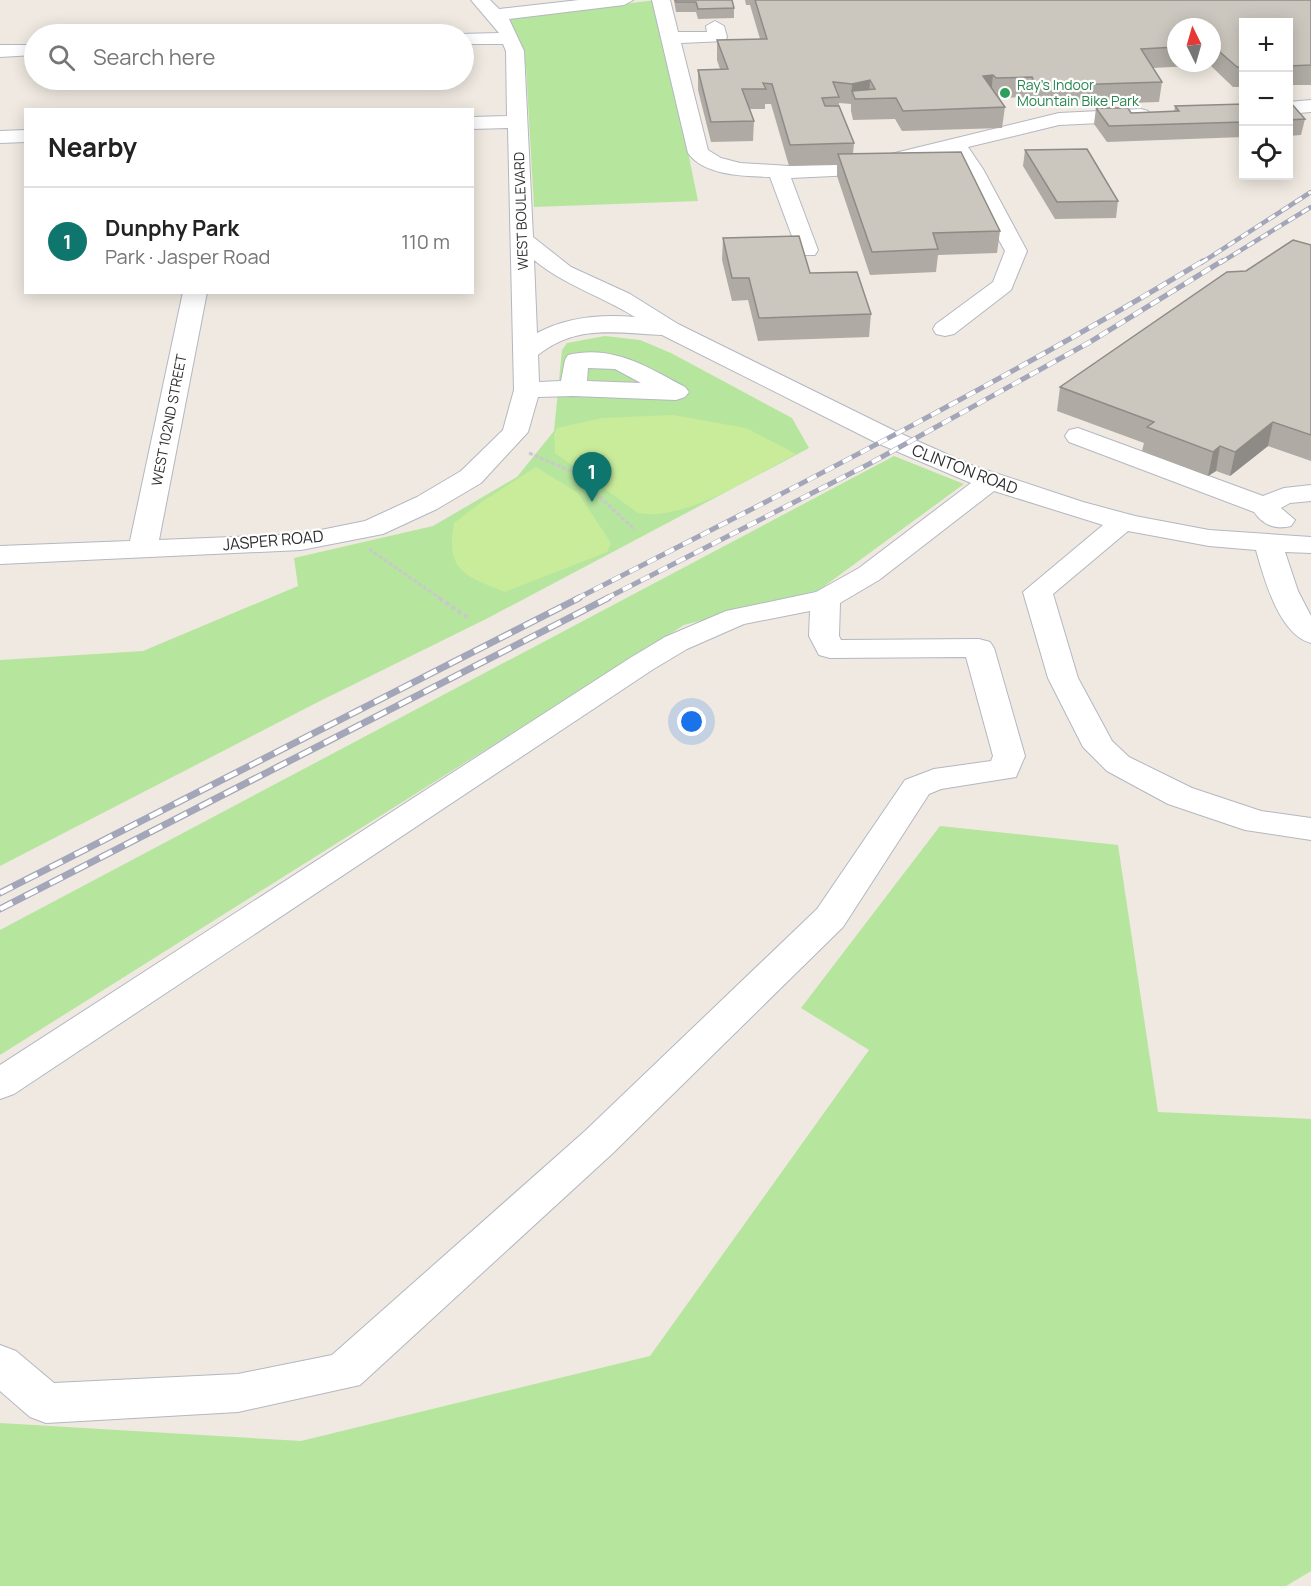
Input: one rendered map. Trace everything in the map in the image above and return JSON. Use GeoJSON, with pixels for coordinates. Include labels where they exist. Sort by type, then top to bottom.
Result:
{"type":"FeatureCollection","features":[{"type":"Feature","properties":{"kind":"street","name":"WEST BOULEVARD"},"geometry":{"type":"LineString","coordinates":[[480,0],[497,15],[511,38],[514,51],[527,390],[522,442]]}},
{"type":"Feature","properties":{"kind":"street"},"geometry":{"type":"LineString","coordinates":[[497,15],[624,0]]}},
{"type":"Feature","properties":{"kind":"street"},"geometry":{"type":"LineString","coordinates":[[661,0],[698,153],[714,163],[728,167],[778,171],[854,169],[1059,119],[1166,114]]}},
{"type":"Feature","properties":{"kind":"street"},"geometry":{"type":"LineString","coordinates":[[669,38],[718,37],[715,26]]}},
{"type":"Feature","properties":{"kind":"street"},"geometry":{"type":"LineString","coordinates":[[474,39],[511,38]]}},
{"type":"Feature","properties":{"kind":"street"},"geometry":{"type":"LineString","coordinates":[[0,51],[24,50]]}},
{"type":"Feature","properties":{"kind":"street"},"geometry":{"type":"LineString","coordinates":[[1293,108],[1311,106]]}},
{"type":"Feature","properties":{"kind":"street"},"geometry":{"type":"LineString","coordinates":[[474,123],[517,122]]}},
{"type":"Feature","properties":{"kind":"street"},"geometry":{"type":"LineString","coordinates":[[0,137],[24,136]]}},
{"type":"Feature","properties":{"kind":"street"},"geometry":{"type":"LineString","coordinates":[[945,330],[1003,285],[1016,251],[973,169],[956,144]]}},
{"type":"Feature","properties":{"kind":"street"},"geometry":{"type":"LineString","coordinates":[[778,171],[807,249]]}},
{"type":"Feature","properties":{"kind":"street","name":"CLINTON ROAD"},"geometry":{"type":"LineString","coordinates":[[523,240],[554,274],[587,298],[644,314],[669,329],[917,452],[990,481],[1123,521],[1209,538],[1310,545]]}},
{"type":"Feature","properties":{"kind":"street","name":"CLINTON ROAD"},"geometry":{"type":"LineString","coordinates":[[523,264],[554,274]]}},
{"type":"Feature","properties":{"kind":"street","name":"WEST 102ND STREET"},"geometry":{"type":"LineString","coordinates":[[143,548],[195,294]]}},
{"type":"Feature","properties":{"kind":"street"},"geometry":{"type":"LineString","coordinates":[[525,353],[540,340],[555,332],[592,323],[612,322],[669,329]]}},
{"type":"Feature","properties":{"kind":"street"},"geometry":{"type":"LineString","coordinates":[[527,390],[573,388]]}},
{"type":"Feature","properties":{"kind":"street"},"geometry":{"type":"LineString","coordinates":[[1078,436],[1267,507]]}},
{"type":"Feature","properties":{"kind":"street","name":"JASPER ROAD"},"geometry":{"type":"LineString","coordinates":[[0,555],[300,542],[373,528],[427,503],[471,477],[522,442]]}},
{"type":"Feature","properties":{"kind":"street"},"geometry":{"type":"LineString","coordinates":[[0,1084],[539,729],[676,643],[736,617],[825,599],[869,574],[990,481]]}},
{"type":"Feature","properties":{"kind":"street"},"geometry":{"type":"LineString","coordinates":[[1310,545],[1296,531],[1268,512],[1266,504],[1284,496],[1311,493]]}},
{"type":"Feature","properties":{"kind":"street"},"geometry":{"type":"LineString","coordinates":[[1123,521],[1098,545],[1038,592],[1063,678],[1099,747],[1118,764],[1180,796],[1257,822],[1311,829]]}},
{"type":"Feature","properties":{"kind":"street"},"geometry":{"type":"LineString","coordinates":[[1268,542],[1287,601],[1302,626],[1311,634]]}},
{"type":"Feature","properties":{"kind":"street"},"geometry":{"type":"LineString","coordinates":[[0,1364],[46,1403],[238,1394],[344,1372],[599,1142],[830,918],[917,787],[934,779],[1004,770],[1009,756],[979,648],[830,650],[824,636],[825,599]]}},
{"type":"Feature","properties":{"kind":"path"},"geometry":{"type":"LineString","coordinates":[[522,442],[573,472],[635,530]]}},
{"type":"Feature","properties":{"kind":"path"},"geometry":{"type":"LineString","coordinates":[[361,544],[470,619]]}},
{"type":"Feature","properties":{"kind":"green space"},"geometry":{"type":"Polygon","coordinates":[[[657,0],[698,201],[534,207],[526,67],[519,42],[507,17],[657,0]]]}},
{"type":"Feature","properties":{"kind":"green space"},"geometry":{"type":"Polygon","coordinates":[[[605,336],[640,340],[671,353],[792,418],[809,448],[488,618],[318,702],[0,866],[0,660],[143,651],[298,586],[294,558],[433,526],[517,477],[554,431],[562,350],[567,343],[605,336]]]}},
{"type":"Feature","properties":{"kind":"green space"},"geometry":{"type":"Polygon","coordinates":[[[673,415],[746,428],[796,454],[719,495],[677,511],[657,514],[638,513],[555,453],[554,434],[557,428],[602,418],[673,415]]]}},
{"type":"Feature","properties":{"kind":"green space"},"geometry":{"type":"Polygon","coordinates":[[[894,456],[964,484],[819,590],[684,625],[0,1055],[0,930],[894,456]]]}},
{"type":"Feature","properties":{"kind":"green space"},"geometry":{"type":"Polygon","coordinates":[[[536,467],[578,493],[611,543],[607,552],[505,592],[469,576],[456,562],[452,539],[454,523],[483,501],[536,467]]]}},
{"type":"Feature","properties":{"kind":"green space"},"geometry":{"type":"Polygon","coordinates":[[[940,826],[1118,845],[1158,1112],[1311,1119],[1311,1571],[1286,1586],[0,1586],[0,1423],[301,1441],[650,1356],[869,1050],[801,1008],[940,826]]]}},
{"type":"Feature","properties":{"kind":"building"},"geometry":{"type":"Polygon","coordinates":[[[675,0],[732,0],[734,8],[698,9],[696,2],[676,2],[675,0]]]}},
{"type":"Feature","properties":{"kind":"building"},"geometry":{"type":"Polygon","coordinates":[[[755,0],[1311,0],[1311,65],[1293,66],[1293,18],[1239,18],[1239,67],[1237,67],[1221,53],[1221,18],[1167,18],[1167,48],[1141,49],[1162,82],[1037,86],[1032,77],[983,76],[1005,107],[903,111],[896,98],[855,99],[852,91],[875,89],[870,80],[852,84],[833,82],[839,97],[822,98],[825,106],[839,106],[854,143],[790,145],[772,84],[763,83],[766,89],[742,89],[754,121],[711,122],[698,70],[728,69],[717,40],[767,39],[755,0]]]}},
{"type":"Feature","properties":{"kind":"building"},"geometry":{"type":"Polygon","coordinates":[[[1239,104],[1239,122],[1109,126],[1096,108],[1128,108],[1131,113],[1179,111],[1175,106],[1239,104]]]}},
{"type":"Feature","properties":{"kind":"building"},"geometry":{"type":"Polygon","coordinates":[[[1293,105],[1305,119],[1293,120],[1293,105]]]}},
{"type":"Feature","properties":{"kind":"building"},"geometry":{"type":"Polygon","coordinates":[[[1087,149],[1118,201],[1057,202],[1025,150],[1087,149]]]}},
{"type":"Feature","properties":{"kind":"building"},"geometry":{"type":"Polygon","coordinates":[[[961,152],[1000,231],[933,233],[938,249],[872,252],[838,154],[961,152]]]}},
{"type":"Feature","properties":{"kind":"building"},"geometry":{"type":"Polygon","coordinates":[[[799,236],[810,273],[857,272],[871,314],[759,318],[749,278],[732,278],[723,238],[799,236]]]}},
{"type":"Feature","properties":{"kind":"building"},"geometry":{"type":"Polygon","coordinates":[[[1293,240],[1311,245],[1311,435],[1273,422],[1235,452],[1220,446],[1213,452],[1147,427],[1154,422],[1060,387],[1227,272],[1246,271],[1293,240]]]}},
{"type":"Feature","properties":{"kind":"railway"},"geometry":{"type":"LineString","coordinates":[[1201,263],[1311,192]]}},
{"type":"Feature","properties":{"kind":"railway"},"geometry":{"type":"LineString","coordinates":[[1220,263],[1311,207]]}},
{"type":"Feature","properties":{"kind":"railway"},"geometry":{"type":"LineString","coordinates":[[576,599],[971,394],[1203,261]]}},
{"type":"Feature","properties":{"kind":"railway"},"geometry":{"type":"LineString","coordinates":[[605,599],[869,464],[1090,342],[1222,261]]}},
{"type":"Feature","properties":{"kind":"railway"},"geometry":{"type":"LineString","coordinates":[[0,893],[579,598]]}},
{"type":"Feature","properties":{"kind":"railway"},"geometry":{"type":"LineString","coordinates":[[0,909],[608,598]]}},
{"type":"Feature","properties":{"kind":"place","name":"Ray's Indoor Mountain Bike Park"},"geometry":{"type":"Point","coordinates":[1005,93]}},
{"type":"Feature","properties":{"kind":"place","name":"Dunphy Park"},"geometry":{"type":"Point","coordinates":[592,502]}}]}
